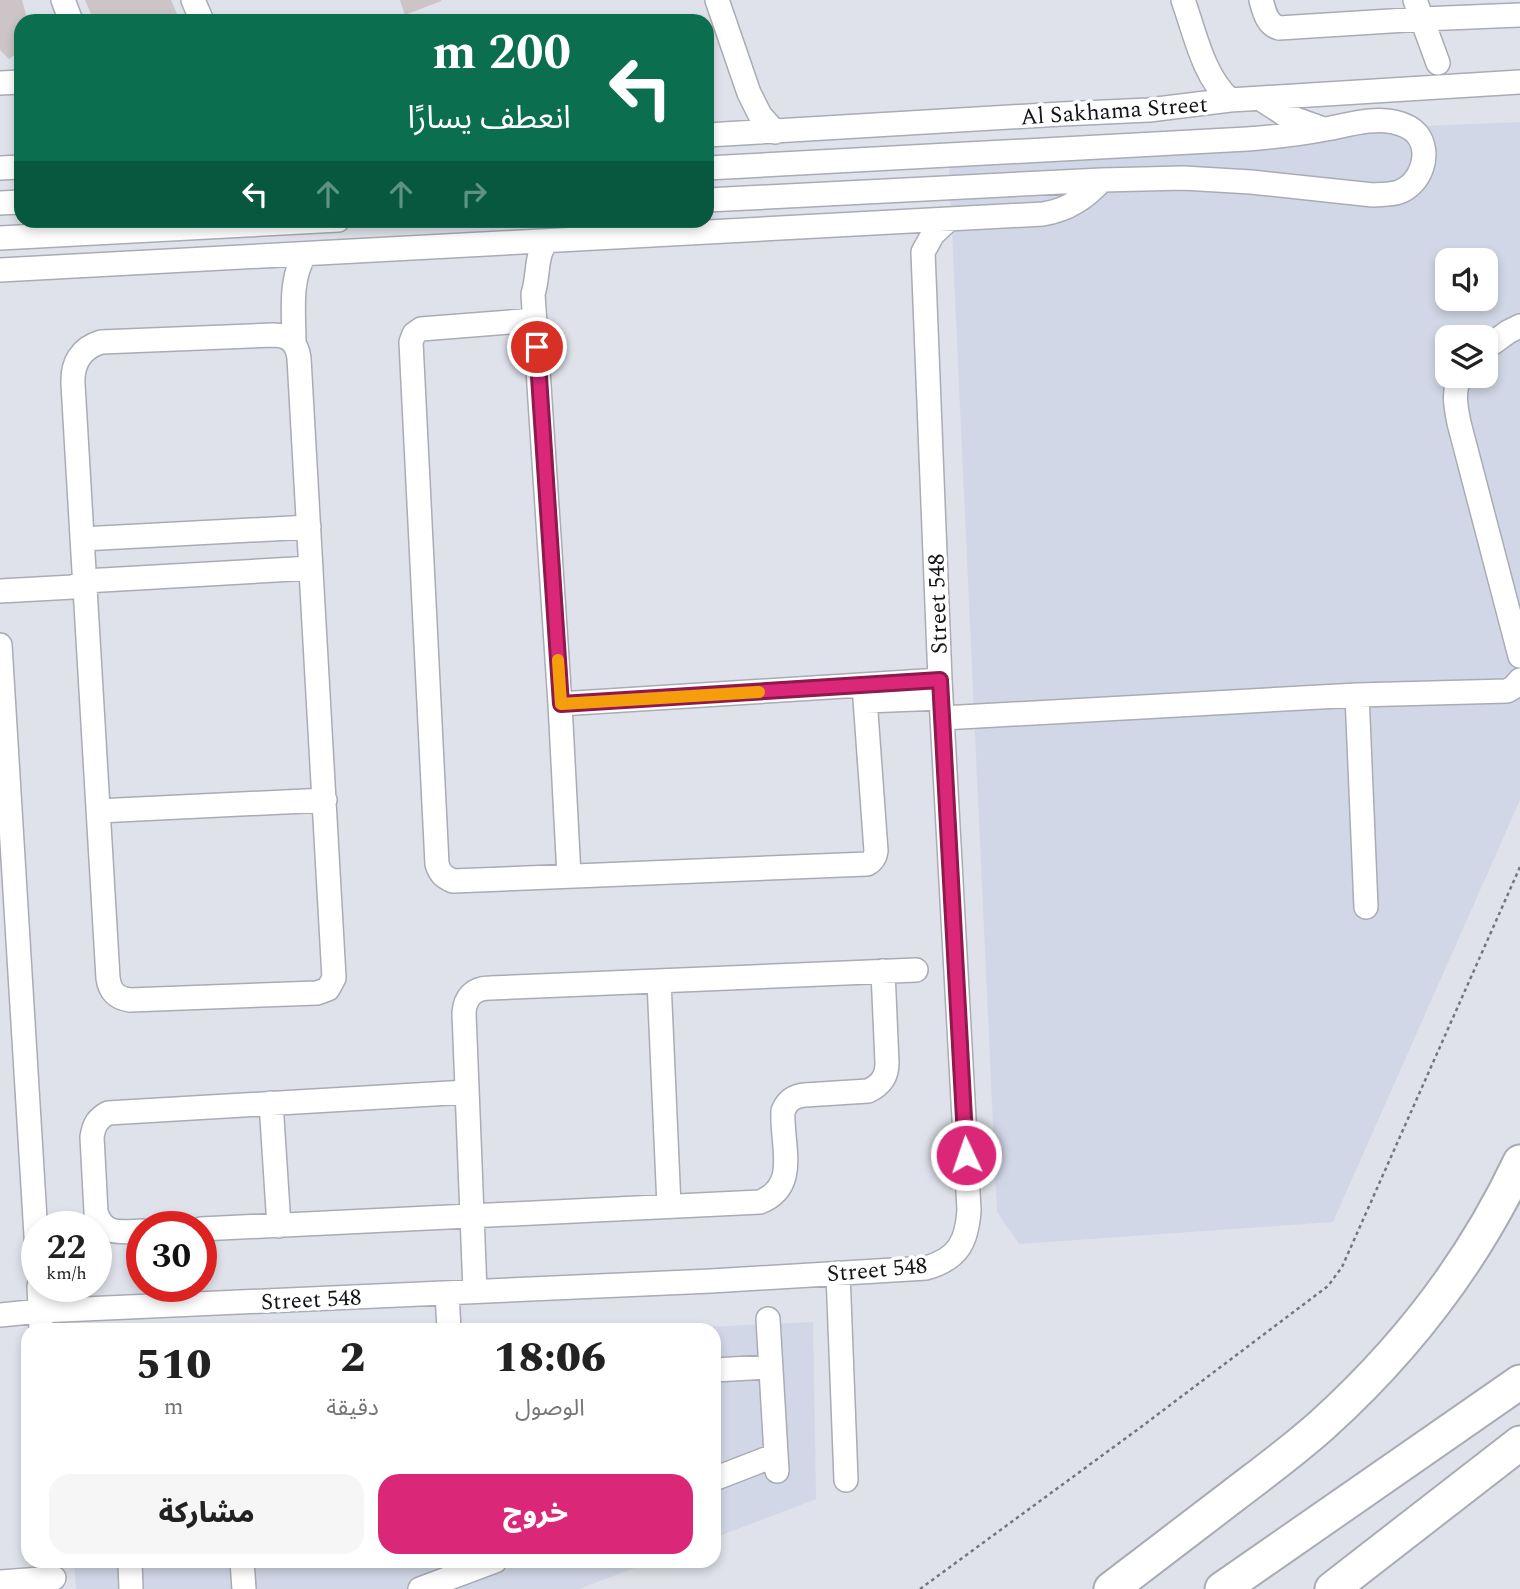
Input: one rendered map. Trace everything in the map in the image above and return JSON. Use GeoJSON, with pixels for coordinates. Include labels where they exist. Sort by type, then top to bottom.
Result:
{"type":"FeatureCollection","features":[{"type":"Feature","properties":{"kind":"highway"},"geometry":{"type":"LineString","coordinates":[[1111,1589],[1321,1426],[1378,1371],[1424,1319],[1471,1253],[1520,1162]]}},
{"type":"Feature","properties":{"kind":"highway"},"geometry":{"type":"LineString","coordinates":[[1222,1589],[1520,1382]]}},
{"type":"Feature","properties":{"kind":"highway"},"geometry":{"type":"LineString","coordinates":[[1332,1589],[1520,1443]]}},
{"type":"Feature","properties":{"kind":"street"},"geometry":{"type":"LineString","coordinates":[[717,0],[749,93],[760,115],[775,132]]}},
{"type":"Feature","properties":{"kind":"street"},"geometry":{"type":"LineString","coordinates":[[1183,0],[1209,72],[1230,100]]}},
{"type":"Feature","properties":{"kind":"street"},"geometry":{"type":"LineString","coordinates":[[1261,0],[1269,22],[1279,28],[1418,9],[1520,15]]}},
{"type":"Feature","properties":{"kind":"street"},"geometry":{"type":"LineString","coordinates":[[1418,9],[1438,63]]}},
{"type":"Feature","properties":{"kind":"street"},"geometry":{"type":"LineString","coordinates":[[1195,104],[1208,84],[1209,72]]}},
{"type":"Feature","properties":{"kind":"street","name":"Al Sakhama Street"},"geometry":{"type":"LineString","coordinates":[[717,135],[1149,110],[1230,100],[1520,82]]}},
{"type":"Feature","properties":{"kind":"street"},"geometry":{"type":"LineString","coordinates":[[717,135],[742,116],[749,93]]}},
{"type":"Feature","properties":{"kind":"street"},"geometry":{"type":"LineString","coordinates":[[1261,99],[1287,116],[1326,129]]}},
{"type":"Feature","properties":{"kind":"street"},"geometry":{"type":"LineString","coordinates":[[897,159],[967,120]]}},
{"type":"Feature","properties":{"kind":"street"},"geometry":{"type":"LineString","coordinates":[[714,167],[897,159],[1279,136],[1371,121],[1405,125],[1417,134],[1424,157],[1421,172],[1410,186],[1399,192],[1373,195],[1183,178],[714,200]]}},
{"type":"Feature","properties":{"kind":"street"},"geometry":{"type":"LineString","coordinates":[[6,273],[260,256],[948,220],[1052,212],[1067,208],[1078,201],[1102,180]]}},
{"type":"Feature","properties":{"kind":"street"},"geometry":{"type":"LineString","coordinates":[[887,222],[907,234],[923,252],[933,234],[948,220]]}},
{"type":"Feature","properties":{"kind":"street"},"geometry":{"type":"LineString","coordinates":[[0,238],[188,228]]}},
{"type":"Feature","properties":{"kind":"street"},"geometry":{"type":"LineString","coordinates":[[533,294],[538,259],[546,242]]}},
{"type":"Feature","properties":{"kind":"street"},"geometry":{"type":"LineString","coordinates":[[512,243],[522,253],[533,294],[561,704],[569,876]]}},
{"type":"Feature","properties":{"kind":"street","name":"Street 548"},"geometry":{"type":"LineString","coordinates":[[0,1315],[41,1320],[447,1293],[926,1268],[942,1263],[954,1253],[963,1241],[969,1210],[942,699],[923,252]]}},
{"type":"Feature","properties":{"kind":"street"},"geometry":{"type":"LineString","coordinates":[[289,340],[295,280],[305,254]]}},
{"type":"Feature","properties":{"kind":"street"},"geometry":{"type":"LineString","coordinates":[[260,256],[275,270],[279,279],[289,340],[298,351],[299,358],[334,978],[328,989],[317,993],[121,999],[109,987],[108,978],[74,365],[85,350],[101,342],[274,335],[289,340]]}},
{"type":"Feature","properties":{"kind":"street"},"geometry":{"type":"LineString","coordinates":[[535,320],[421,329],[414,334],[411,342],[439,872],[453,881],[872,862],[876,851],[865,693]]}},
{"type":"Feature","properties":{"kind":"street"},"geometry":{"type":"LineString","coordinates":[[1498,339],[1520,326]]}},
{"type":"Feature","properties":{"kind":"street"},"geometry":{"type":"LineString","coordinates":[[1456,388],[1459,423],[1520,656]]}},
{"type":"Feature","properties":{"kind":"street"},"geometry":{"type":"LineString","coordinates":[[82,539],[309,527]]}},
{"type":"Feature","properties":{"kind":"street"},"geometry":{"type":"LineString","coordinates":[[0,591],[73,587],[85,581],[311,568]]}},
{"type":"Feature","properties":{"kind":"street"},"geometry":{"type":"LineString","coordinates":[[0,578],[66,575],[85,581]]}},
{"type":"Feature","properties":{"kind":"street"},"geometry":{"type":"LineString","coordinates":[[0,645],[35,1211]]}},
{"type":"Feature","properties":{"kind":"street"},"geometry":{"type":"LineString","coordinates":[[561,704],[865,693],[942,699],[1357,695],[1507,691],[1520,680]]}},
{"type":"Feature","properties":{"kind":"street"},"geometry":{"type":"LineString","coordinates":[[1357,695],[1366,907]]}},
{"type":"Feature","properties":{"kind":"street"},"geometry":{"type":"LineString","coordinates":[[98,811],[325,800]]}},
{"type":"Feature","properties":{"kind":"street"},"geometry":{"type":"LineString","coordinates":[[474,1292],[464,1005],[474,992],[482,988],[916,970]]}},
{"type":"Feature","properties":{"kind":"street"},"geometry":{"type":"LineString","coordinates":[[217,1228],[760,1202],[777,1192],[786,1174],[783,1111],[791,1099],[805,1095],[868,1091],[883,1081],[887,1063],[883,971]]}},
{"type":"Feature","properties":{"kind":"street"},"geometry":{"type":"LineString","coordinates":[[659,981],[669,1206]]}},
{"type":"Feature","properties":{"kind":"street"},"geometry":{"type":"LineString","coordinates":[[126,1231],[113,1231],[105,1227],[96,1212],[93,1127],[99,1118],[108,1113],[467,1092]]}},
{"type":"Feature","properties":{"kind":"street"},"geometry":{"type":"LineString","coordinates":[[271,1103],[279,1226]]}},
{"type":"Feature","properties":{"kind":"street"},"geometry":{"type":"LineString","coordinates":[[838,1273],[846,1480]]}},
{"type":"Feature","properties":{"kind":"street"},"geometry":{"type":"LineString","coordinates":[[447,1293],[449,1323]]}},
{"type":"Feature","properties":{"kind":"street"},"geometry":{"type":"LineString","coordinates":[[40,1302],[41,1320]]}},
{"type":"Feature","properties":{"kind":"street"},"geometry":{"type":"LineString","coordinates":[[721,1477],[776,1463],[768,1318]]}},
{"type":"Feature","properties":{"kind":"street"},"geometry":{"type":"LineString","coordinates":[[721,1370],[770,1367]]}},
{"type":"Feature","properties":{"kind":"street"},"geometry":{"type":"LineString","coordinates":[[130,1568],[131,1589]]}},
{"type":"Feature","properties":{"kind":"street"},"geometry":{"type":"LineString","coordinates":[[242,1568],[244,1589]]}},
{"type":"Feature","properties":{"kind":"street"},"geometry":{"type":"LineString","coordinates":[[420,1589],[476,1568]]}},
{"type":"Feature","properties":{"kind":"street"},"geometry":{"type":"LineString","coordinates":[[0,1582],[54,1576]]}},
{"type":"Feature","properties":{"kind":"path"},"geometry":{"type":"LineString","coordinates":[[920,1589],[1328,1286],[1342,1267],[1520,867]]}},
{"type":"Feature","properties":{"kind":"shaded area"},"geometry":{"type":"Polygon","coordinates":[[[1520,122],[1520,800],[1333,1222],[1019,1244],[997,1212],[948,146],[1520,122]]]}},
{"type":"Feature","properties":{"kind":"shaded area"},"geometry":{"type":"Polygon","coordinates":[[[813,1322],[816,1499],[721,1535],[721,1326],[813,1322]]]}},
{"type":"Feature","properties":{"kind":"shaded area"},"geometry":{"type":"Polygon","coordinates":[[[74,1568],[634,1568],[579,1589],[76,1589],[74,1568]]]}},
{"type":"Feature","properties":{"kind":"building"},"geometry":{"type":"Polygon","coordinates":[[[0,0],[22,0],[26,14],[14,14],[14,55],[9,59],[0,50],[0,0]]]}},
{"type":"Feature","properties":{"kind":"building"},"geometry":{"type":"Polygon","coordinates":[[[85,0],[171,0],[177,14],[91,14],[85,0]]]}},
{"type":"Feature","properties":{"kind":"building"},"geometry":{"type":"Polygon","coordinates":[[[400,0],[441,0],[408,14],[405,14],[400,0]]]}},
{"type":"Feature","properties":{"kind":"slow traffic"},"geometry":{"type":"LineString","coordinates":[[558,660],[561,704],[759,692]]}},
{"type":"Feature","properties":{"kind":"route"},"geometry":{"type":"LineString","coordinates":[[537,347],[561,704],[940,680],[966,1155]]}}]}
